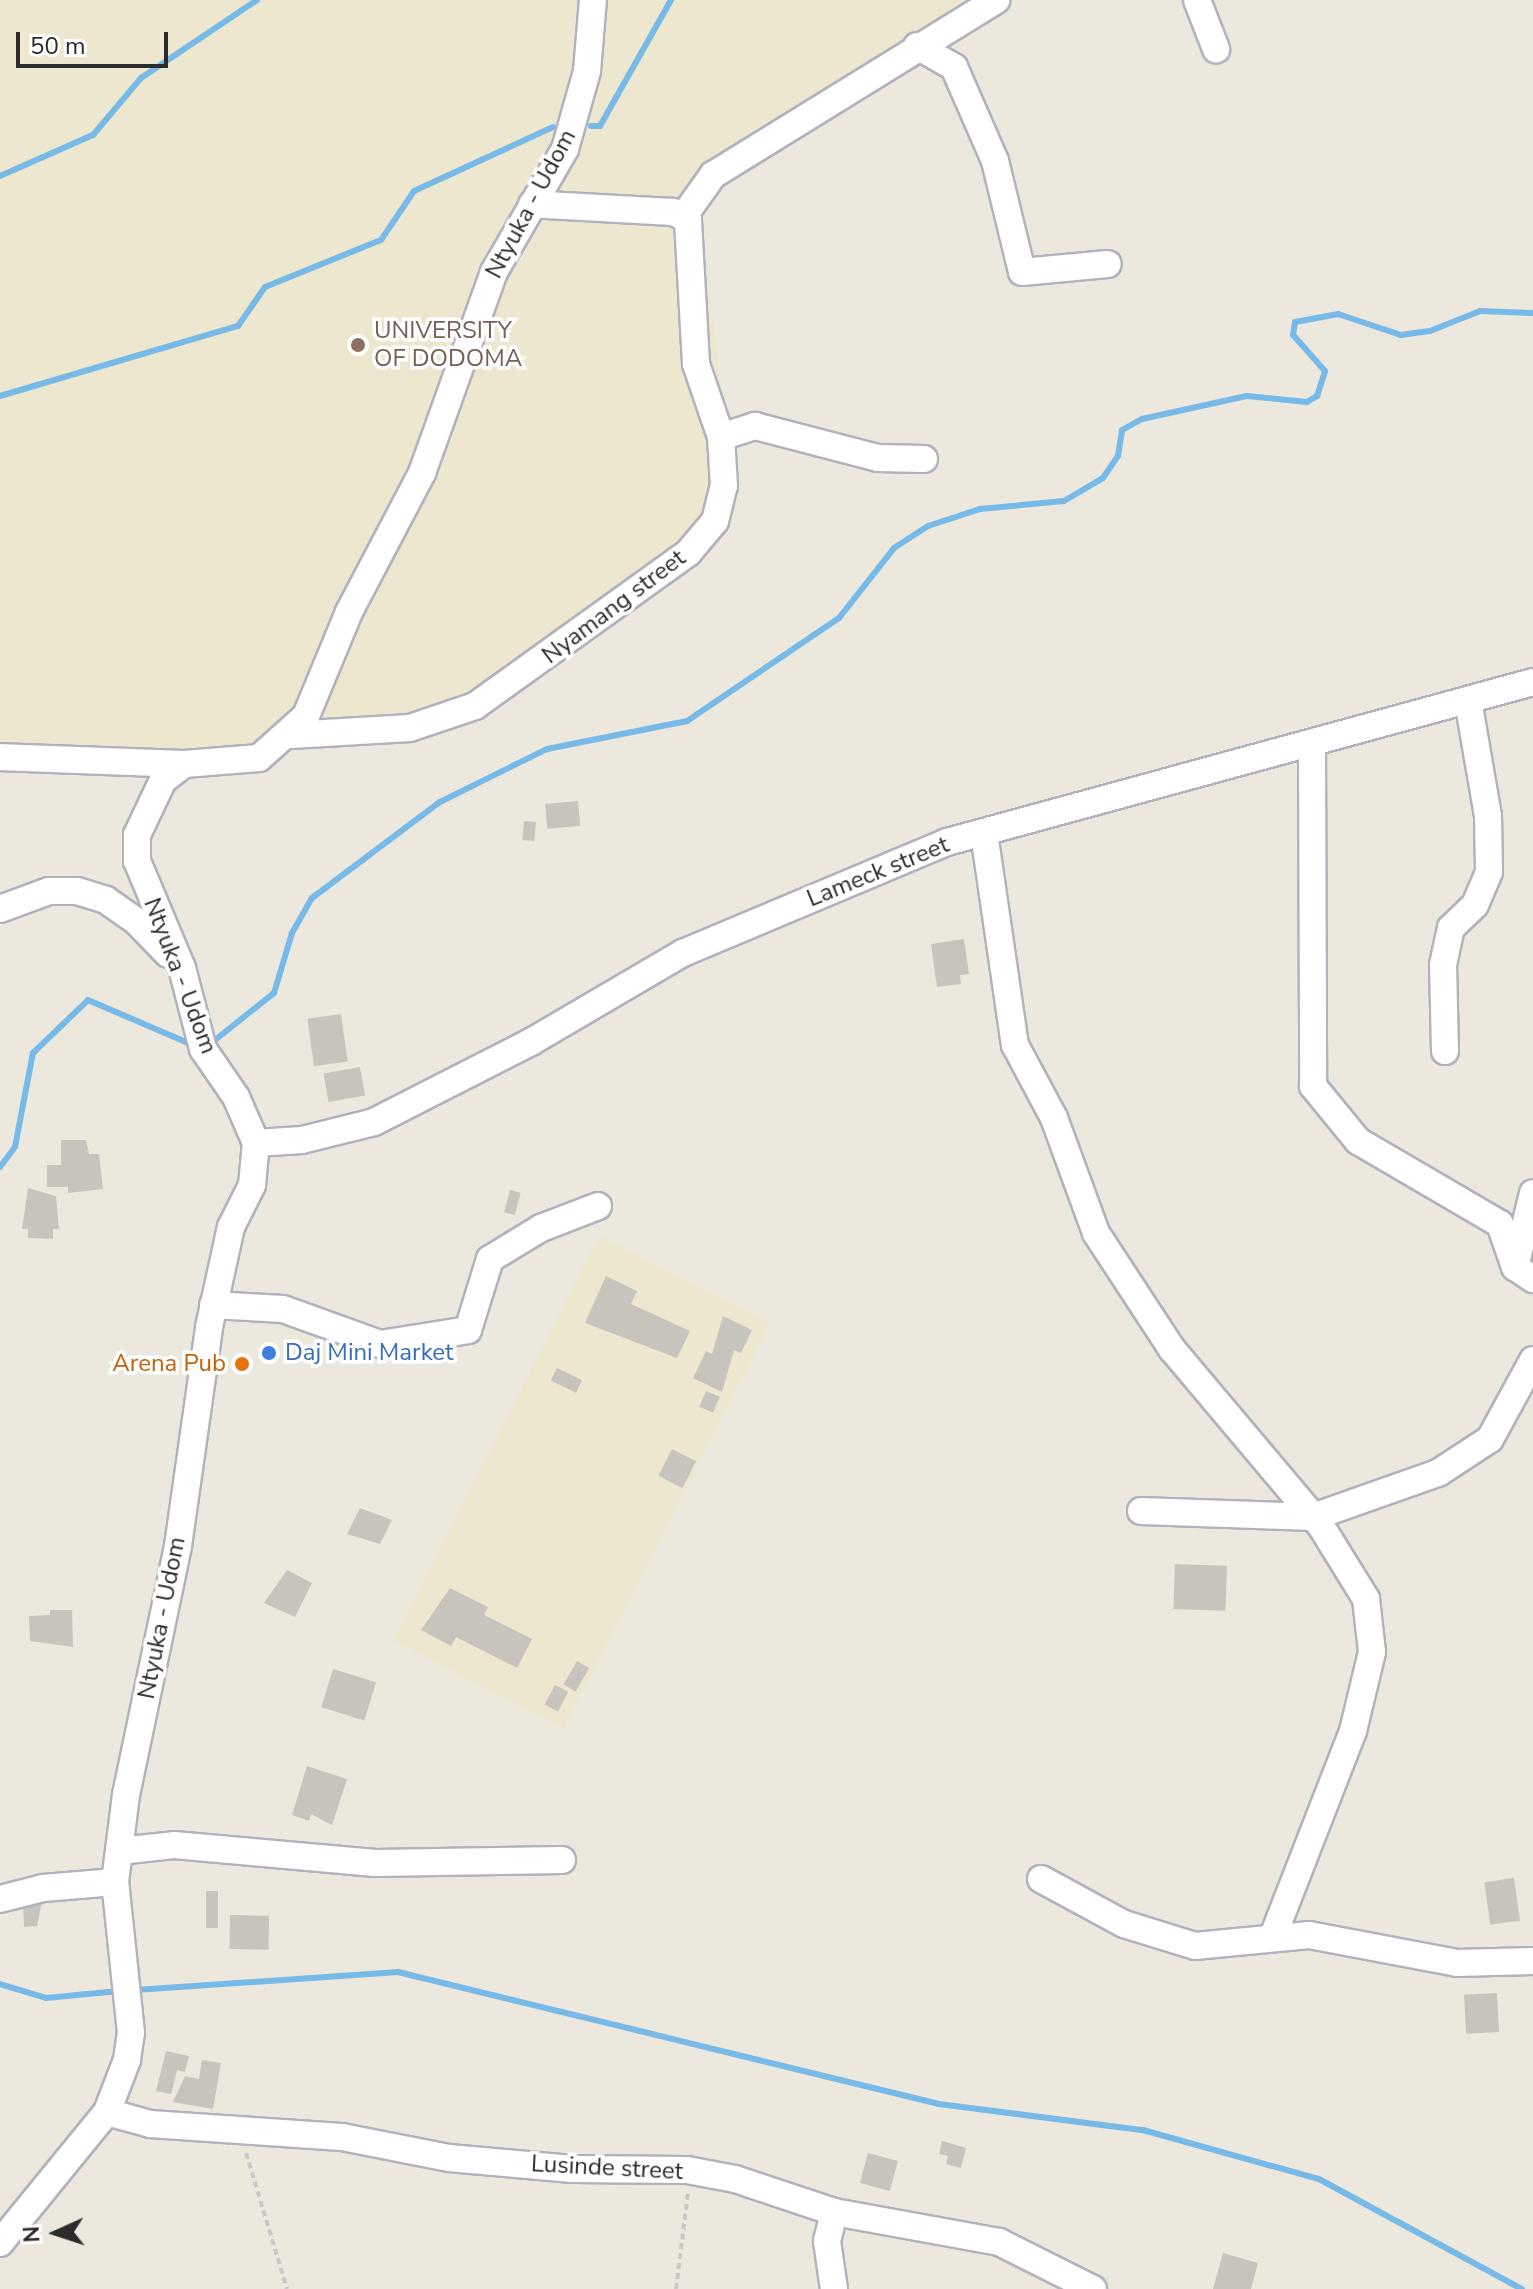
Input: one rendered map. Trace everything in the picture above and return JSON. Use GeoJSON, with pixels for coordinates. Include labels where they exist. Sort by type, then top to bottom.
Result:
{"type":"FeatureCollection","features":[{"type":"Feature","properties":{"kind":"street","name":"Ntyuka - Udom"},"geometry":{"type":"LineString","coordinates":[[0,2243],[107,2112],[131,2033],[115,1882],[119,1851],[178,1546],[213,1305],[231,1227],[252,1185],[256,1143],[236,1097],[203,1049],[182,968],[149,896],[137,835],[163,780],[184,764],[259,758],[291,735],[318,694],[349,612],[422,473],[473,321],[532,204],[565,149],[577,111],[593,0]]}},
{"type":"Feature","properties":{"kind":"street"},"geometry":{"type":"LineString","coordinates":[[532,204],[683,217],[713,175],[917,46],[996,0]]}},
{"type":"Feature","properties":{"kind":"street"},"geometry":{"type":"LineString","coordinates":[[1197,0],[1216,49]]}},
{"type":"Feature","properties":{"kind":"street"},"geometry":{"type":"LineString","coordinates":[[917,46],[954,67],[995,161],[1022,272],[1108,264]]}},
{"type":"Feature","properties":{"kind":"street","name":"Nyamang street"},"geometry":{"type":"LineString","coordinates":[[291,735],[410,728],[451,718],[511,684],[688,553],[715,521],[724,486],[721,437],[696,364],[692,228],[683,217]]}},
{"type":"Feature","properties":{"kind":"street"},"geometry":{"type":"LineString","coordinates":[[721,437],[755,426],[878,458],[924,459]]}},
{"type":"Feature","properties":{"kind":"street","name":"Lameck street"},"geometry":{"type":"LineString","coordinates":[[256,1143],[302,1140],[374,1122],[531,1042],[683,953],[890,864],[984,833],[1533,682]]}},
{"type":"Feature","properties":{"kind":"street"},"geometry":{"type":"LineString","coordinates":[[1445,1051],[1443,965],[1451,928],[1475,905],[1489,872],[1488,816],[1468,700]]}},
{"type":"Feature","properties":{"kind":"street"},"geometry":{"type":"LineString","coordinates":[[1312,745],[1313,1086],[1358,1141],[1500,1224],[1524,1273]]}},
{"type":"Feature","properties":{"kind":"street"},"geometry":{"type":"LineString","coordinates":[[0,757],[184,764]]}},
{"type":"Feature","properties":{"kind":"street"},"geometry":{"type":"LineString","coordinates":[[984,833],[1015,1045],[1063,1140],[1096,1233],[1172,1349],[1313,1517],[1366,1599],[1372,1652],[1353,1731],[1274,1934]]}},
{"type":"Feature","properties":{"kind":"street"},"geometry":{"type":"LineString","coordinates":[[0,909],[49,891],[106,900],[182,968]]}},
{"type":"Feature","properties":{"kind":"street"},"geometry":{"type":"LineString","coordinates":[[1524,1273],[1533,1193]]}},
{"type":"Feature","properties":{"kind":"street"},"geometry":{"type":"LineString","coordinates":[[213,1305],[283,1309],[380,1344],[468,1330],[490,1259],[541,1228],[598,1206]]}},
{"type":"Feature","properties":{"kind":"street"},"geometry":{"type":"LineString","coordinates":[[1141,1511],[1313,1517],[1438,1473],[1490,1439],[1533,1360]]}},
{"type":"Feature","properties":{"kind":"street"},"geometry":{"type":"LineString","coordinates":[[119,1851],[174,1845],[375,1863],[562,1860]]}},
{"type":"Feature","properties":{"kind":"street"},"geometry":{"type":"LineString","coordinates":[[1041,1879],[1161,1938],[1195,1946],[1274,1934],[1457,1963],[1533,1961]]}},
{"type":"Feature","properties":{"kind":"street"},"geometry":{"type":"LineString","coordinates":[[0,1899],[43,1888],[115,1882]]}},
{"type":"Feature","properties":{"kind":"street","name":"Lusinde street"},"geometry":{"type":"LineString","coordinates":[[107,2112],[150,2124],[236,2128],[559,2168],[687,2170],[834,2212],[999,2242],[1093,2289]]}},
{"type":"Feature","properties":{"kind":"street"},"geometry":{"type":"LineString","coordinates":[[834,2212],[827,2241],[834,2289]]}},
{"type":"Feature","properties":{"kind":"path"},"geometry":{"type":"LineString","coordinates":[[236,2128],[287,2289]]}},
{"type":"Feature","properties":{"kind":"path"},"geometry":{"type":"LineString","coordinates":[[676,2289],[687,2170]]}},
{"type":"Feature","properties":{"kind":"shaded area","name":"UNIVERSITY OF DODOMA"},"geometry":{"type":"Polygon","coordinates":[[[0,0],[980,0],[695,180],[737,510],[485,706],[184,770],[0,756],[0,0]]]}},
{"type":"Feature","properties":{"kind":"shaded area"},"geometry":{"type":"Polygon","coordinates":[[[599,1236],[770,1323],[564,1728],[393,1641],[599,1236]]]}},
{"type":"Feature","properties":{"kind":"building"},"geometry":{"type":"Polygon","coordinates":[[[578,801],[580,826],[547,829],[545,804],[578,801]]]}},
{"type":"Feature","properties":{"kind":"building"},"geometry":{"type":"Polygon","coordinates":[[[524,821],[536,822],[534,841],[522,840],[524,821]]]}},
{"type":"Feature","properties":{"kind":"building"},"geometry":{"type":"Polygon","coordinates":[[[964,939],[969,974],[960,975],[961,984],[937,987],[931,944],[964,939]]]}},
{"type":"Feature","properties":{"kind":"building"},"geometry":{"type":"Polygon","coordinates":[[[341,1014],[348,1062],[314,1066],[307,1019],[341,1014]]]}},
{"type":"Feature","properties":{"kind":"building"},"geometry":{"type":"Polygon","coordinates":[[[360,1067],[365,1096],[329,1102],[324,1073],[360,1067]]]}},
{"type":"Feature","properties":{"kind":"building"},"geometry":{"type":"Polygon","coordinates":[[[61,1140],[86,1140],[89,1154],[99,1154],[103,1189],[68,1193],[68,1187],[47,1187],[47,1165],[61,1165],[61,1140]]]}},
{"type":"Feature","properties":{"kind":"building"},"geometry":{"type":"Polygon","coordinates":[[[28,1188],[56,1196],[59,1229],[53,1229],[53,1239],[28,1238],[28,1229],[22,1229],[28,1188]]]}},
{"type":"Feature","properties":{"kind":"building"},"geometry":{"type":"Polygon","coordinates":[[[510,1190],[521,1193],[515,1215],[504,1212],[510,1190]]]}},
{"type":"Feature","properties":{"kind":"building"},"geometry":{"type":"Polygon","coordinates":[[[606,1276],[637,1291],[631,1304],[690,1331],[677,1358],[585,1323],[606,1276]]]}},
{"type":"Feature","properties":{"kind":"building"},"geometry":{"type":"Polygon","coordinates":[[[723,1316],[752,1330],[741,1353],[734,1350],[722,1392],[693,1378],[706,1351],[712,1354],[723,1316]]]}},
{"type":"Feature","properties":{"kind":"building"},"geometry":{"type":"Polygon","coordinates":[[[557,1368],[582,1380],[576,1393],[551,1381],[557,1368]]]}},
{"type":"Feature","properties":{"kind":"building"},"geometry":{"type":"Polygon","coordinates":[[[706,1391],[720,1397],[713,1413],[699,1407],[706,1391]]]}},
{"type":"Feature","properties":{"kind":"building"},"geometry":{"type":"Polygon","coordinates":[[[672,1449],[696,1461],[682,1488],[658,1476],[672,1449]]]}},
{"type":"Feature","properties":{"kind":"building"},"geometry":{"type":"Polygon","coordinates":[[[360,1508],[392,1520],[380,1544],[347,1534],[360,1508]]]}},
{"type":"Feature","properties":{"kind":"building"},"geometry":{"type":"Polygon","coordinates":[[[1175,1564],[1227,1566],[1225,1611],[1173,1609],[1175,1564]]]}},
{"type":"Feature","properties":{"kind":"building"},"geometry":{"type":"Polygon","coordinates":[[[287,1570],[312,1583],[295,1617],[264,1603],[287,1570]]]}},
{"type":"Feature","properties":{"kind":"building"},"geometry":{"type":"Polygon","coordinates":[[[450,1588],[488,1607],[484,1615],[532,1639],[517,1668],[456,1637],[451,1646],[421,1630],[450,1588]]]}},
{"type":"Feature","properties":{"kind":"building"},"geometry":{"type":"Polygon","coordinates":[[[50,1610],[72,1610],[73,1647],[30,1641],[29,1616],[50,1615],[50,1610]]]}},
{"type":"Feature","properties":{"kind":"building"},"geometry":{"type":"Polygon","coordinates":[[[577,1661],[589,1668],[576,1691],[564,1684],[577,1661]]]}},
{"type":"Feature","properties":{"kind":"building"},"geometry":{"type":"Polygon","coordinates":[[[333,1669],[376,1682],[364,1720],[321,1707],[333,1669]]]}},
{"type":"Feature","properties":{"kind":"building"},"geometry":{"type":"Polygon","coordinates":[[[555,1685],[568,1692],[558,1711],[545,1704],[555,1685]]]}},
{"type":"Feature","properties":{"kind":"building"},"geometry":{"type":"Polygon","coordinates":[[[307,1766],[347,1779],[332,1825],[311,1814],[309,1821],[292,1815],[307,1766]]]}},
{"type":"Feature","properties":{"kind":"building"},"geometry":{"type":"Polygon","coordinates":[[[1514,1878],[1520,1921],[1490,1925],[1484,1882],[1514,1878]]]}},
{"type":"Feature","properties":{"kind":"building"},"geometry":{"type":"Polygon","coordinates":[[[206,1891],[218,1891],[218,1928],[206,1928],[206,1891]]]}},
{"type":"Feature","properties":{"kind":"building"},"geometry":{"type":"Polygon","coordinates":[[[42,1902],[37,1926],[24,1927],[23,1903],[42,1902]]]}},
{"type":"Feature","properties":{"kind":"building"},"geometry":{"type":"Polygon","coordinates":[[[230,1915],[269,1916],[268,1950],[229,1949],[230,1915]]]}},
{"type":"Feature","properties":{"kind":"building"},"geometry":{"type":"Polygon","coordinates":[[[1497,1993],[1499,2032],[1466,2034],[1464,1995],[1497,1993]]]}},
{"type":"Feature","properties":{"kind":"building"},"geometry":{"type":"Polygon","coordinates":[[[166,2051],[189,2056],[185,2072],[177,2070],[171,2094],[156,2091],[166,2051]]]}},
{"type":"Feature","properties":{"kind":"building"},"geometry":{"type":"Polygon","coordinates":[[[202,2060],[221,2063],[213,2109],[173,2102],[185,2076],[199,2079],[202,2060]]]}},
{"type":"Feature","properties":{"kind":"building"},"geometry":{"type":"Polygon","coordinates":[[[942,2141],[966,2148],[961,2168],[946,2164],[948,2156],[939,2154],[942,2141]]]}},
{"type":"Feature","properties":{"kind":"building"},"geometry":{"type":"Polygon","coordinates":[[[868,2153],[898,2161],[890,2191],[860,2183],[868,2153]]]}},
{"type":"Feature","properties":{"kind":"building"},"geometry":{"type":"Polygon","coordinates":[[[1223,2253],[1258,2263],[1251,2289],[1213,2289],[1223,2253]]]}},
{"type":"Feature","properties":{"kind":"waterway"},"geometry":{"type":"LineString","coordinates":[[0,176],[93,135],[141,78],[257,0]]}},
{"type":"Feature","properties":{"kind":"waterway"},"geometry":{"type":"LineString","coordinates":[[591,126],[600,126],[671,0]]}},
{"type":"Feature","properties":{"kind":"waterway"},"geometry":{"type":"LineString","coordinates":[[0,396],[238,326],[265,287],[381,240],[414,191],[553,127]]}},
{"type":"Feature","properties":{"kind":"waterway"},"geometry":{"type":"LineString","coordinates":[[210,1044],[274,993],[292,933],[312,898],[440,802],[547,749],[687,721],[839,618],[894,548],[928,526],[980,509],[1064,501],[1103,478],[1118,456],[1122,430],[1142,419],[1247,396],[1307,402],[1317,396],[1325,371],[1293,335],[1295,322],[1338,314],[1401,335],[1430,331],[1480,311],[1533,313]]}},
{"type":"Feature","properties":{"kind":"waterway"},"geometry":{"type":"LineString","coordinates":[[0,1167],[15,1147],[33,1053],[88,1000],[193,1045]]}},
{"type":"Feature","properties":{"kind":"waterway"},"geometry":{"type":"LineString","coordinates":[[135,1990],[398,1972],[939,2104],[1143,2130],[1319,2179],[1522,2289]]}},
{"type":"Feature","properties":{"kind":"waterway"},"geometry":{"type":"LineString","coordinates":[[0,1984],[46,1998],[119,1991]]}},
{"type":"Feature","properties":{"kind":"place","name":"UNIVERSITY OF DODOMA"},"geometry":{"type":"Point","coordinates":[358,345]}},
{"type":"Feature","properties":{"kind":"place","name":"Daj Mini Market"},"geometry":{"type":"Point","coordinates":[269,1353]}},
{"type":"Feature","properties":{"kind":"place","name":"Arena Pub"},"geometry":{"type":"Point","coordinates":[242,1364]}}]}
